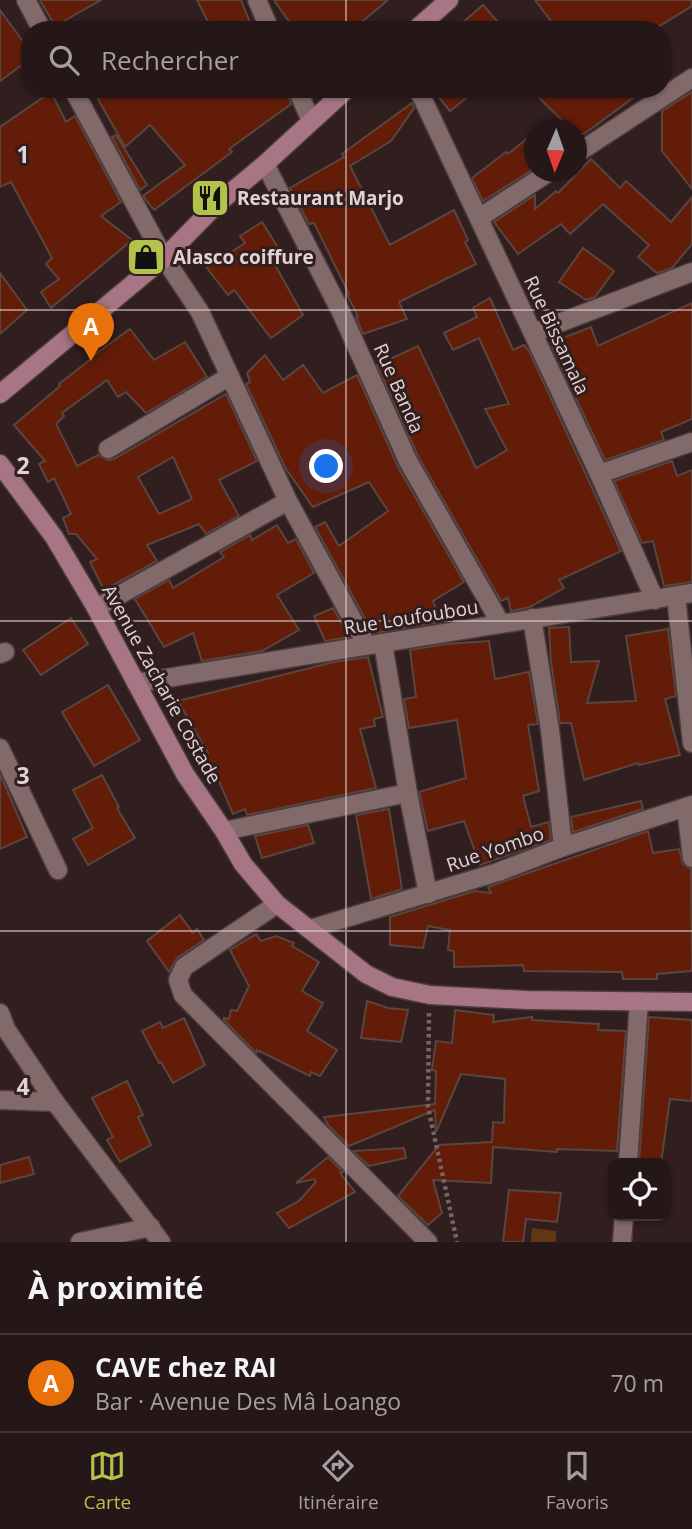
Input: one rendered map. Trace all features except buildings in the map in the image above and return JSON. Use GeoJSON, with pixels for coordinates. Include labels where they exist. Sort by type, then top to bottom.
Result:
{"type":"FeatureCollection","features":[{"type":"Feature","properties":{"kind":"street"},"geometry":{"type":"LineString","coordinates":[[26,0],[37,21]]}},
{"type":"Feature","properties":{"kind":"street"},"geometry":{"type":"LineString","coordinates":[[257,0],[267,21]]}},
{"type":"Feature","properties":{"kind":"street"},"geometry":{"type":"LineString","coordinates":[[425,21],[449,0]]}},
{"type":"Feature","properties":{"kind":"street"},"geometry":{"type":"LineString","coordinates":[[671,92],[692,78]]}},
{"type":"Feature","properties":{"kind":"street"},"geometry":{"type":"LineString","coordinates":[[79,98],[164,258],[200,312],[288,501],[374,644],[428,894]]}},
{"type":"Feature","properties":{"kind":"street"},"geometry":{"type":"LineString","coordinates":[[301,98],[311,121]]}},
{"type":"Feature","properties":{"kind":"street"},"geometry":{"type":"LineString","coordinates":[[0,394],[164,258],[216,205],[337,98]]}},
{"type":"Feature","properties":{"kind":"street","name":"Rue Bissamala"},"geometry":{"type":"LineString","coordinates":[[422,98],[599,474],[655,600]]}},
{"type":"Feature","properties":{"kind":"street"},"geometry":{"type":"LineString","coordinates":[[587,147],[661,98]]}},
{"type":"Feature","properties":{"kind":"street","name":"Rue Banda"},"geometry":{"type":"LineString","coordinates":[[265,164],[341,312],[408,461],[501,624]]}},
{"type":"Feature","properties":{"kind":"street"},"geometry":{"type":"LineString","coordinates":[[479,218],[534,182]]}},
{"type":"Feature","properties":{"kind":"street"},"geometry":{"type":"LineString","coordinates":[[533,333],[692,272]]}},
{"type":"Feature","properties":{"kind":"street"},"geometry":{"type":"LineString","coordinates":[[108,449],[230,376]]}},
{"type":"Feature","properties":{"kind":"street"},"geometry":{"type":"LineString","coordinates":[[599,474],[692,442]]}},
{"type":"Feature","properties":{"kind":"street","name":"Avenue Zacharie Costade"},"geometry":{"type":"LineString","coordinates":[[0,464],[54,537],[96,608],[185,774],[243,864],[276,904],[366,974],[391,987],[430,995],[526,1000],[692,1002]]}},
{"type":"Feature","properties":{"kind":"street"},"geometry":{"type":"LineString","coordinates":[[96,608],[288,501]]}},
{"type":"Feature","properties":{"kind":"street"},"geometry":{"type":"LineString","coordinates":[[684,595],[692,743]]}},
{"type":"Feature","properties":{"kind":"street","name":"Rue Loufoubou"},"geometry":{"type":"LineString","coordinates":[[136,683],[684,595]]}},
{"type":"Feature","properties":{"kind":"street"},"geometry":{"type":"LineString","coordinates":[[532,618],[550,730],[563,847]]}},
{"type":"Feature","properties":{"kind":"street"},"geometry":{"type":"LineString","coordinates":[[0,748],[58,870]]}},
{"type":"Feature","properties":{"kind":"street"},"geometry":{"type":"LineString","coordinates":[[224,831],[408,793]]}},
{"type":"Feature","properties":{"kind":"street"},"geometry":{"type":"LineString","coordinates":[[689,806],[692,858]]}},
{"type":"Feature","properties":{"kind":"street","name":"Rue Yombo"},"geometry":{"type":"LineString","coordinates":[[310,929],[498,872],[563,847],[689,806]]}},
{"type":"Feature","properties":{"kind":"street"},"geometry":{"type":"LineString","coordinates":[[276,904],[184,967],[178,980],[183,995],[428,1242]]}},
{"type":"Feature","properties":{"kind":"street"},"geometry":{"type":"LineString","coordinates":[[628,1158],[639,1001]]}},
{"type":"Feature","properties":{"kind":"street"},"geometry":{"type":"LineString","coordinates":[[0,1013],[6,1029],[55,1102],[161,1242]]}},
{"type":"Feature","properties":{"kind":"street"},"geometry":{"type":"LineString","coordinates":[[0,1100],[55,1102]]}},
{"type":"Feature","properties":{"kind":"street"},"geometry":{"type":"LineString","coordinates":[[622,1242],[624,1221]]}},
{"type":"Feature","properties":{"kind":"street"},"geometry":{"type":"LineString","coordinates":[[79,1242],[150,1227]]}},
{"type":"Feature","properties":{"kind":"path"},"geometry":{"type":"LineString","coordinates":[[430,995],[429,1107],[457,1242]]}},
{"type":"Feature","properties":{"kind":"shaded area"},"geometry":{"type":"Polygon","coordinates":[[[532,1228],[556,1231],[556,1242],[531,1242],[532,1228]]]}},
{"type":"Feature","properties":{"kind":"place","name":"Restaurant Marjo"},"geometry":{"type":"Point","coordinates":[210,198]}},
{"type":"Feature","properties":{"kind":"place","name":"Alasco coiffure"},"geometry":{"type":"Point","coordinates":[146,257]}},
{"type":"Feature","properties":{"kind":"place","name":"CAVE chez RAI"},"geometry":{"type":"Point","coordinates":[91,361]}}]}
